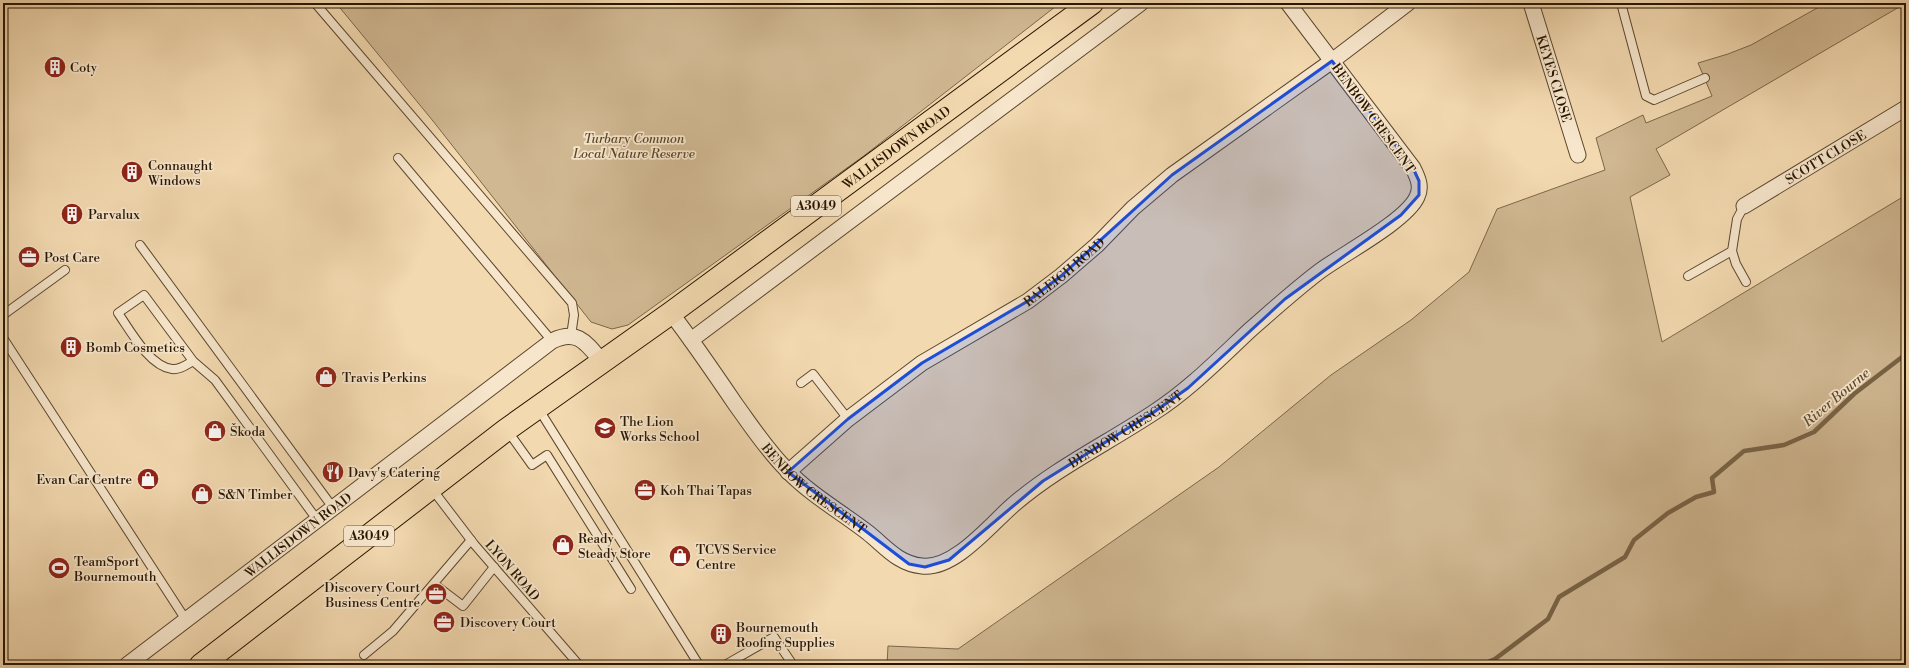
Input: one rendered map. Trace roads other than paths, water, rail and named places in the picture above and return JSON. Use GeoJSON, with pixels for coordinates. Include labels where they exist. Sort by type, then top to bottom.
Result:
{"type":"FeatureCollection","features":[{"type":"Feature","properties":{"kind":"main road","name":"WALLISDOWN ROAD"},"geometry":{"type":"LineString","coordinates":[[201,665],[506,430],[537,407],[603,363],[1092,3]]}},
{"type":"Feature","properties":{"kind":"street"},"geometry":{"type":"LineString","coordinates":[[691,340],[1141,3]]}},
{"type":"Feature","properties":{"kind":"street","name":"BENBOW CRESCENT"},"geometry":{"type":"LineString","coordinates":[[671,313],[766,447],[788,472],[895,556],[909,564],[925,567],[935,566],[950,560],[966,548],[1013,505],[1043,481],[1154,412],[1188,388],[1285,299],[1322,270],[1355,249],[1412,206],[1418,195],[1419,181],[1413,168],[1288,3]]}},
{"type":"Feature","properties":{"kind":"street","name":"RALEIGH ROAD"},"geometry":{"type":"LineString","coordinates":[[788,472],[848,419],[922,363],[1028,301],[1097,245],[1134,208],[1172,175],[1332,61],[1408,3]]}},
{"type":"Feature","properties":{"kind":"street","name":"KEYES CLOSE"},"geometry":{"type":"LineString","coordinates":[[1531,3],[1578,155]]}},
{"type":"Feature","properties":{"kind":"street","name":"SCOTT CLOSE"},"geometry":{"type":"LineString","coordinates":[[1744,206],[1906,108]]}},
{"type":"Feature","properties":{"kind":"street","name":"WALLISDOWN ROAD"},"geometry":{"type":"LineString","coordinates":[[127,665],[334,509],[552,341],[558,338],[571,336]]}},
{"type":"Feature","properties":{"kind":"street"},"geometry":{"type":"LineString","coordinates":[[571,336],[579,337],[592,349],[603,363]]}},
{"type":"Feature","properties":{"kind":"lane"},"geometry":{"type":"LineString","coordinates":[[314,3],[572,303],[574,315],[571,336]]}},
{"type":"Feature","properties":{"kind":"lane"},"geometry":{"type":"LineString","coordinates":[[1621,3],[1646,96],[1654,100],[1704,78]]}},
{"type":"Feature","properties":{"kind":"lane"},"geometry":{"type":"LineString","coordinates":[[398,158],[552,341]]}},
{"type":"Feature","properties":{"kind":"lane"},"geometry":{"type":"LineString","coordinates":[[1744,206],[1737,219],[1732,251],[1736,264],[1746,282]]}},
{"type":"Feature","properties":{"kind":"lane"},"geometry":{"type":"LineString","coordinates":[[140,245],[334,509]]}},
{"type":"Feature","properties":{"kind":"lane"},"geometry":{"type":"LineString","coordinates":[[1688,276],[1732,251]]}},
{"type":"Feature","properties":{"kind":"lane"},"geometry":{"type":"LineString","coordinates":[[3,315],[65,270]]}},
{"type":"Feature","properties":{"kind":"lane"},"geometry":{"type":"LineString","coordinates":[[192,362],[180,368],[171,369],[153,359],[146,352],[118,313],[144,295],[192,362],[214,380],[318,521]]}},
{"type":"Feature","properties":{"kind":"lane"},"geometry":{"type":"LineString","coordinates":[[3,338],[186,620]]}},
{"type":"Feature","properties":{"kind":"lane"},"geometry":{"type":"LineString","coordinates":[[801,383],[813,374],[848,419]]}},
{"type":"Feature","properties":{"kind":"lane"},"geometry":{"type":"LineString","coordinates":[[537,407],[700,665]]}},
{"type":"Feature","properties":{"kind":"lane"},"geometry":{"type":"LineString","coordinates":[[506,430],[532,465],[547,455],[630,589]]}},
{"type":"Feature","properties":{"kind":"lane","name":"LYON ROAD"},"geometry":{"type":"LineString","coordinates":[[431,488],[471,540],[580,665]]}},
{"type":"Feature","properties":{"kind":"lane"},"geometry":{"type":"LineString","coordinates":[[364,655],[393,632],[471,540]]}},
{"type":"Feature","properties":{"kind":"lane"},"geometry":{"type":"LineString","coordinates":[[434,584],[462,606],[494,567]]}},
{"type":"Feature","properties":{"kind":"lane"},"geometry":{"type":"LineString","coordinates":[[725,665],[774,636],[793,665]]}},
{"type":"Feature","properties":{"kind":"waterway","name":"River Bourne"},"geometry":{"type":"LineString","coordinates":[[1481,665],[1495,659],[1548,619],[1559,597],[1625,557],[1634,540],[1668,513],[1696,497],[1714,492],[1712,478],[1744,451],[1784,445],[1814,432],[1854,394],[1906,354]]}},
{"type":"Feature","properties":{"kind":"place","name":"Coty"},"geometry":{"type":"Point","coordinates":[55,67]}},
{"type":"Feature","properties":{"kind":"place","name":"Connaught Windows"},"geometry":{"type":"Point","coordinates":[132,172]}},
{"type":"Feature","properties":{"kind":"place","name":"Parvalux"},"geometry":{"type":"Point","coordinates":[72,214]}},
{"type":"Feature","properties":{"kind":"place","name":"Post Care"},"geometry":{"type":"Point","coordinates":[29,257]}},
{"type":"Feature","properties":{"kind":"place","name":"Bomb Cosmetics"},"geometry":{"type":"Point","coordinates":[71,347]}},
{"type":"Feature","properties":{"kind":"place","name":"Travis Perkins"},"geometry":{"type":"Point","coordinates":[326,377]}},
{"type":"Feature","properties":{"kind":"place","name":"The Lion Works School"},"geometry":{"type":"Point","coordinates":[605,428]}},
{"type":"Feature","properties":{"kind":"place","name":"Škoda"},"geometry":{"type":"Point","coordinates":[215,431]}},
{"type":"Feature","properties":{"kind":"place","name":"Davy's Catering"},"geometry":{"type":"Point","coordinates":[333,472]}},
{"type":"Feature","properties":{"kind":"place","name":"Evan Car Centre"},"geometry":{"type":"Point","coordinates":[148,479]}},
{"type":"Feature","properties":{"kind":"place","name":"Koh Thai Tapas"},"geometry":{"type":"Point","coordinates":[645,490]}},
{"type":"Feature","properties":{"kind":"place","name":"S&N Timber"},"geometry":{"type":"Point","coordinates":[202,494]}},
{"type":"Feature","properties":{"kind":"place","name":"Ready Steady Store"},"geometry":{"type":"Point","coordinates":[563,545]}},
{"type":"Feature","properties":{"kind":"place","name":"TCVS Service Centre"},"geometry":{"type":"Point","coordinates":[680,556]}},
{"type":"Feature","properties":{"kind":"place","name":"TeamSport Bournemouth"},"geometry":{"type":"Point","coordinates":[59,568]}},
{"type":"Feature","properties":{"kind":"place","name":"Discovery Court Business Centre"},"geometry":{"type":"Point","coordinates":[436,594]}},
{"type":"Feature","properties":{"kind":"place","name":"Discovery Court"},"geometry":{"type":"Point","coordinates":[444,622]}},
{"type":"Feature","properties":{"kind":"place","name":"Bournemouth Roofing Supplies"},"geometry":{"type":"Point","coordinates":[721,634]}},
{"type":"Feature","properties":{"kind":"park label","name":"Turbary Common Local Nature Reserve"},"geometry":{"type":"Point","coordinates":[634,146]}}]}
